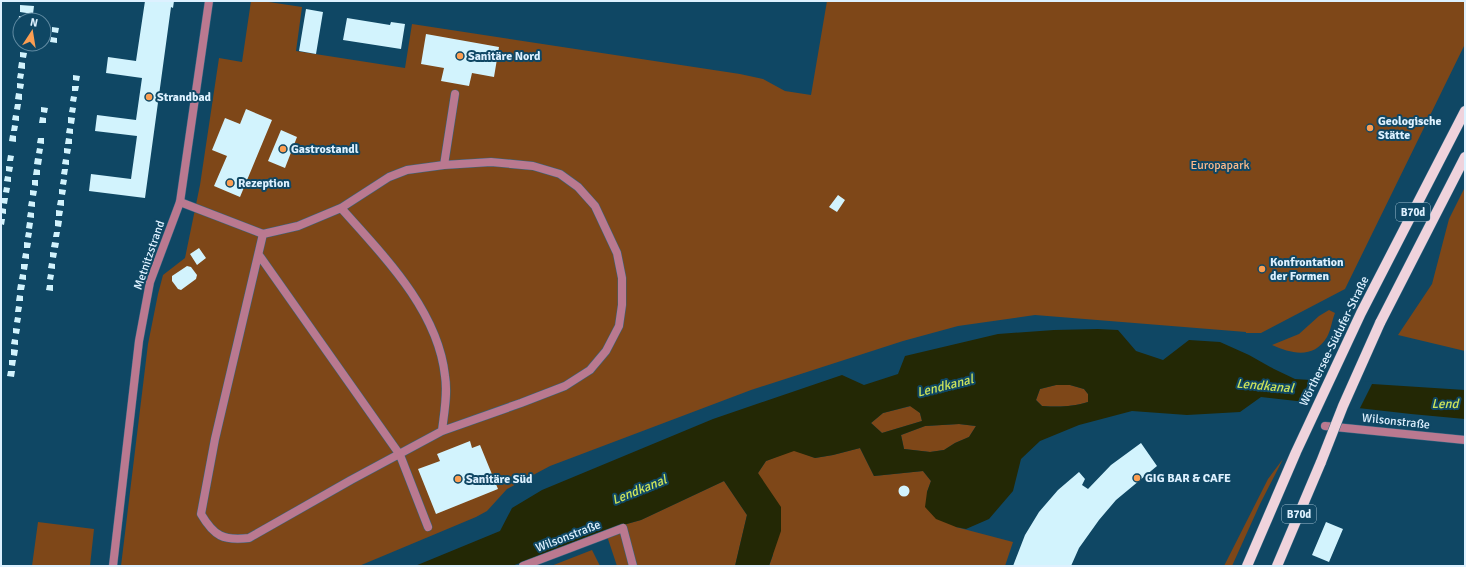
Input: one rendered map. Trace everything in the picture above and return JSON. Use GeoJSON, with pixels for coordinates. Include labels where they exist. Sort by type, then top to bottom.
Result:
{"type":"FeatureCollection","features":[{"type":"Feature","properties":{"kind":"main road","name":"Wörthersee-Südufer-Straße"},"geometry":{"type":"LineString","coordinates":[[1247,566],[1296,452],[1361,313],[1465,111]]}},
{"type":"Feature","properties":{"kind":"main road","name":"B70d"},"geometry":{"type":"LineString","coordinates":[[1277,566],[1343,406],[1380,324],[1465,157]]}},
{"type":"Feature","properties":{"kind":"street","name":"Metnitzstrand"},"geometry":{"type":"LineString","coordinates":[[113,566],[139,341],[150,282],[180,202],[209,1]]}},
{"type":"Feature","properties":{"kind":"street"},"geometry":{"type":"LineString","coordinates":[[444,164],[455,94]]}},
{"type":"Feature","properties":{"kind":"street"},"geometry":{"type":"LineString","coordinates":[[180,202],[263,234],[298,226],[341,208],[389,177],[407,170],[444,164],[491,162],[534,166],[560,174],[578,187],[595,206],[609,233],[617,253],[622,278],[622,305],[619,326],[606,351],[590,370],[565,386],[521,404],[442,431],[400,455],[351,480],[249,538],[234,540],[221,537],[208,527],[200,514],[263,234]]}},
{"type":"Feature","properties":{"kind":"street"},"geometry":{"type":"LineString","coordinates":[[341,208],[383,256],[411,292],[432,330],[438,346],[445,376],[446,394],[442,431]]}},
{"type":"Feature","properties":{"kind":"street"},"geometry":{"type":"LineString","coordinates":[[259,255],[400,455],[428,527]]}},
{"type":"Feature","properties":{"kind":"street","name":"Wilsonstraße"},"geometry":{"type":"LineString","coordinates":[[1325,426],[1465,440]]}},
{"type":"Feature","properties":{"kind":"street","name":"Wilsonstraße"},"geometry":{"type":"LineString","coordinates":[[523,566],[623,528],[633,566]]}},
{"type":"Feature","properties":{"kind":"green space","name":"Europapark"},"geometry":{"type":"Polygon","coordinates":[[[251,1],[262,1],[302,7],[296,51],[405,68],[412,24],[740,74],[763,79],[785,91],[811,95],[827,1],[1465,1],[1465,44],[1345,289],[1261,333],[1035,315],[958,326],[903,341],[751,390],[550,466],[507,489],[487,511],[476,517],[359,566],[121,566],[148,344],[158,294],[163,275],[185,258],[200,185],[219,58],[242,62],[251,1]]]}},
{"type":"Feature","properties":{"kind":"green space"},"geometry":{"type":"Polygon","coordinates":[[[1465,187],[1465,351],[1398,335],[1432,284],[1449,219],[1465,187]]]}},
{"type":"Feature","properties":{"kind":"green space"},"geometry":{"type":"Polygon","coordinates":[[[1329,310],[1335,313],[1330,331],[1322,344],[1316,349],[1302,353],[1287,351],[1272,345],[1299,334],[1319,316],[1329,310]]]}},
{"type":"Feature","properties":{"kind":"green space"},"geometry":{"type":"Polygon","coordinates":[[[1056,385],[1070,385],[1084,389],[1088,394],[1088,402],[1065,406],[1042,406],[1036,400],[1040,389],[1056,385]]]}},
{"type":"Feature","properties":{"kind":"green space"},"geometry":{"type":"Polygon","coordinates":[[[911,406],[920,413],[922,421],[882,433],[871,423],[883,413],[911,406]]]}},
{"type":"Feature","properties":{"kind":"green space"},"geometry":{"type":"Polygon","coordinates":[[[959,424],[976,426],[969,437],[944,450],[930,452],[904,449],[901,435],[925,426],[959,424]]]}},
{"type":"Feature","properties":{"kind":"green space"},"geometry":{"type":"Polygon","coordinates":[[[860,448],[874,476],[923,471],[931,481],[927,492],[956,527],[1013,542],[1005,566],[769,566],[773,555],[758,473],[766,461],[794,450],[815,458],[860,448]]]}},
{"type":"Feature","properties":{"kind":"green space"},"geometry":{"type":"Polygon","coordinates":[[[1283,459],[1260,504],[1232,566],[1224,566],[1268,479],[1283,459]]]}},
{"type":"Feature","properties":{"kind":"green space"},"geometry":{"type":"Polygon","coordinates":[[[724,481],[747,515],[735,566],[617,566],[605,530],[641,520],[724,481]]]}},
{"type":"Feature","properties":{"kind":"green space"},"geometry":{"type":"Polygon","coordinates":[[[38,522],[94,529],[90,566],[32,566],[38,522]]]}},
{"type":"Feature","properties":{"kind":"green space"},"geometry":{"type":"Polygon","coordinates":[[[592,550],[600,566],[551,566],[592,550]]]}},
{"type":"Feature","properties":{"kind":"water"},"geometry":{"type":"Polygon","coordinates":[[[1054,330],[1118,330],[1136,351],[1163,360],[1189,340],[1220,342],[1295,379],[1465,390],[1465,419],[1261,397],[1240,412],[1187,415],[1132,411],[1079,425],[1040,441],[1021,459],[1013,491],[989,519],[966,529],[956,527],[936,519],[925,507],[927,492],[931,481],[923,471],[874,476],[860,448],[815,458],[794,451],[766,461],[758,473],[781,507],[781,531],[769,566],[735,566],[747,515],[724,481],[641,520],[605,530],[512,566],[415,566],[500,531],[512,508],[542,490],[713,419],[842,375],[864,385],[898,374],[905,356],[998,334],[1054,330]],[[1056,385],[1040,389],[1036,400],[1042,406],[1065,406],[1088,402],[1088,394],[1084,389],[1070,385],[1056,385]],[[910,406],[883,413],[871,423],[882,433],[922,421],[920,413],[910,406]],[[959,424],[925,426],[901,435],[904,449],[930,452],[944,450],[969,437],[976,426],[959,424]]]}},
{"type":"Feature","properties":{"kind":"pier"},"geometry":{"type":"Polygon","coordinates":[[[1311,378],[1373,382],[1359,410],[1299,403],[1311,378]]]}},
{"type":"Feature","properties":{"kind":"building","name":"Strandbad"},"geometry":{"type":"Polygon","coordinates":[[[145,1],[174,1],[173,8],[171,7],[145,198],[89,191],[91,174],[131,179],[137,136],[95,131],[97,115],[136,120],[142,78],[106,73],[108,57],[136,61],[145,1]]]}},
{"type":"Feature","properties":{"kind":"building"},"geometry":{"type":"Polygon","coordinates":[[[20,5],[34,6],[33,12],[20,12],[20,5]]]}},
{"type":"Feature","properties":{"kind":"building"},"geometry":{"type":"Polygon","coordinates":[[[306,9],[323,12],[316,54],[299,51],[306,9]]]}},
{"type":"Feature","properties":{"kind":"building"},"geometry":{"type":"Polygon","coordinates":[[[347,18],[390,25],[391,22],[405,24],[401,49],[343,40],[347,18]]]}},
{"type":"Feature","properties":{"kind":"building"},"geometry":{"type":"Polygon","coordinates":[[[52,27],[59,28],[58,33],[52,32],[52,27]]]}},
{"type":"Feature","properties":{"kind":"building","name":"Sanitäre Nord"},"geometry":{"type":"Polygon","coordinates":[[[426,34],[499,47],[494,77],[472,73],[469,86],[441,81],[444,68],[421,64],[426,34]]]}},
{"type":"Feature","properties":{"kind":"building"},"geometry":{"type":"Polygon","coordinates":[[[52,37],[57,38],[57,43],[52,42],[52,37]]]}},
{"type":"Feature","properties":{"kind":"building"},"geometry":{"type":"Polygon","coordinates":[[[20,52],[27,53],[26,58],[20,57],[20,52]]]}},
{"type":"Feature","properties":{"kind":"building"},"geometry":{"type":"Polygon","coordinates":[[[19,62],[25,63],[25,69],[18,68],[19,62]]]}},
{"type":"Feature","properties":{"kind":"building"},"geometry":{"type":"Polygon","coordinates":[[[18,73],[24,74],[23,79],[17,78],[18,73]]]}},
{"type":"Feature","properties":{"kind":"building"},"geometry":{"type":"Polygon","coordinates":[[[73,75],[80,76],[79,81],[73,80],[73,75]]]}},
{"type":"Feature","properties":{"kind":"building"},"geometry":{"type":"Polygon","coordinates":[[[17,83],[24,84],[23,89],[17,88],[17,83]]]}},
{"type":"Feature","properties":{"kind":"building"},"geometry":{"type":"Polygon","coordinates":[[[72,86],[79,86],[78,91],[72,91],[72,86]]]}},
{"type":"Feature","properties":{"kind":"building"},"geometry":{"type":"Polygon","coordinates":[[[16,93],[22,94],[22,100],[15,99],[16,93]]]}},
{"type":"Feature","properties":{"kind":"building"},"geometry":{"type":"Polygon","coordinates":[[[71,96],[77,97],[76,102],[70,101],[71,96]]]}},
{"type":"Feature","properties":{"kind":"building"},"geometry":{"type":"Polygon","coordinates":[[[15,104],[21,104],[20,110],[14,109],[15,104]]]}},
{"type":"Feature","properties":{"kind":"building"},"geometry":{"type":"Polygon","coordinates":[[[41,107],[48,108],[47,113],[41,112],[41,107]]]}},
{"type":"Feature","properties":{"kind":"building"},"geometry":{"type":"Polygon","coordinates":[[[70,107],[76,108],[75,113],[69,112],[70,107]]]}},
{"type":"Feature","properties":{"kind":"building"},"geometry":{"type":"Polygon","coordinates":[[[246,109],[272,120],[240,197],[214,186],[227,156],[212,150],[225,118],[240,124],[246,109]]]}},
{"type":"Feature","properties":{"kind":"building"},"geometry":{"type":"Polygon","coordinates":[[[13,115],[19,116],[19,121],[12,120],[13,115]]]}},
{"type":"Feature","properties":{"kind":"building"},"geometry":{"type":"Polygon","coordinates":[[[40,117],[46,118],[46,123],[39,123],[40,117]]]}},
{"type":"Feature","properties":{"kind":"building"},"geometry":{"type":"Polygon","coordinates":[[[68,117],[75,118],[74,124],[68,123],[68,117]]]}},
{"type":"Feature","properties":{"kind":"building"},"geometry":{"type":"Polygon","coordinates":[[[12,125],[18,126],[17,131],[11,131],[12,125]]]}},
{"type":"Feature","properties":{"kind":"building"},"geometry":{"type":"Polygon","coordinates":[[[67,128],[73,129],[73,134],[66,133],[67,128]]]}},
{"type":"Feature","properties":{"kind":"building","name":"Gastrostandl"},"geometry":{"type":"Polygon","coordinates":[[[281,130],[297,137],[285,168],[268,161],[281,130]]]}},
{"type":"Feature","properties":{"kind":"building"},"geometry":{"type":"Polygon","coordinates":[[[10,135],[16,136],[16,142],[9,141],[10,135]]]}},
{"type":"Feature","properties":{"kind":"building"},"geometry":{"type":"Polygon","coordinates":[[[38,138],[44,138],[44,144],[37,143],[38,138]]]}},
{"type":"Feature","properties":{"kind":"building"},"geometry":{"type":"Polygon","coordinates":[[[66,138],[72,139],[72,144],[65,144],[66,138]]]}},
{"type":"Feature","properties":{"kind":"building"},"geometry":{"type":"Polygon","coordinates":[[[37,148],[43,149],[42,154],[36,153],[37,148]]]}},
{"type":"Feature","properties":{"kind":"building"},"geometry":{"type":"Polygon","coordinates":[[[64,148],[71,149],[70,154],[64,153],[64,148]]]}},
{"type":"Feature","properties":{"kind":"building"},"geometry":{"type":"Polygon","coordinates":[[[8,155],[14,156],[13,161],[7,161],[8,155]]]}},
{"type":"Feature","properties":{"kind":"building"},"geometry":{"type":"Polygon","coordinates":[[[35,158],[42,159],[41,165],[34,164],[35,158]]]}},
{"type":"Feature","properties":{"kind":"building"},"geometry":{"type":"Polygon","coordinates":[[[63,159],[69,160],[69,165],[62,164],[63,159]]]}},
{"type":"Feature","properties":{"kind":"building"},"geometry":{"type":"Polygon","coordinates":[[[6,166],[13,167],[12,172],[6,171],[6,166]]]}},
{"type":"Feature","properties":{"kind":"building"},"geometry":{"type":"Polygon","coordinates":[[[34,169],[40,170],[40,175],[33,175],[34,169]]]}},
{"type":"Feature","properties":{"kind":"building"},"geometry":{"type":"Polygon","coordinates":[[[62,169],[68,169],[67,175],[61,174],[62,169]]]}},
{"type":"Feature","properties":{"kind":"building"},"geometry":{"type":"Polygon","coordinates":[[[5,176],[11,177],[11,182],[4,181],[5,176]]]}},
{"type":"Feature","properties":{"kind":"building"},"geometry":{"type":"Polygon","coordinates":[[[61,179],[67,180],[66,185],[60,184],[61,179]]]}},
{"type":"Feature","properties":{"kind":"building"},"geometry":{"type":"Polygon","coordinates":[[[32,180],[38,180],[38,186],[32,185],[32,180]]]}},
{"type":"Feature","properties":{"kind":"building"},"geometry":{"type":"Polygon","coordinates":[[[4,187],[10,188],[9,193],[3,192],[4,187]]]}},
{"type":"Feature","properties":{"kind":"building"},"geometry":{"type":"Polygon","coordinates":[[[59,189],[66,190],[65,195],[59,194],[59,189]]]}},
{"type":"Feature","properties":{"kind":"building"},"geometry":{"type":"Polygon","coordinates":[[[30,190],[37,191],[36,196],[30,195],[30,190]]]}},
{"type":"Feature","properties":{"kind":"building"},"geometry":{"type":"Polygon","coordinates":[[[838,195],[845,200],[837,212],[829,207],[838,195]]]}},
{"type":"Feature","properties":{"kind":"building"},"geometry":{"type":"Polygon","coordinates":[[[2,198],[8,198],[7,204],[1,203],[2,198]]]}},
{"type":"Feature","properties":{"kind":"building"},"geometry":{"type":"Polygon","coordinates":[[[58,200],[64,200],[64,206],[57,205],[58,200]]]}},
{"type":"Feature","properties":{"kind":"building"},"geometry":{"type":"Polygon","coordinates":[[[29,201],[35,202],[35,207],[28,206],[29,201]]]}},
{"type":"Feature","properties":{"kind":"building"},"geometry":{"type":"Polygon","coordinates":[[[1,208],[6,209],[6,214],[1,213],[1,208]]]}},
{"type":"Feature","properties":{"kind":"building"},"geometry":{"type":"Polygon","coordinates":[[[56,210],[63,211],[62,216],[56,216],[56,210]]]}},
{"type":"Feature","properties":{"kind":"building"},"geometry":{"type":"Polygon","coordinates":[[[28,212],[34,213],[34,218],[27,217],[28,212]]]}},
{"type":"Feature","properties":{"kind":"building"},"geometry":{"type":"Polygon","coordinates":[[[1,219],[5,219],[4,225],[1,224],[1,219]]]}},
{"type":"Feature","properties":{"kind":"building"},"geometry":{"type":"Polygon","coordinates":[[[55,220],[62,221],[61,227],[55,226],[55,220]]]}},
{"type":"Feature","properties":{"kind":"building"},"geometry":{"type":"Polygon","coordinates":[[[27,222],[33,223],[32,229],[26,228],[27,222]]]}},
{"type":"Feature","properties":{"kind":"building"},"geometry":{"type":"Polygon","coordinates":[[[26,232],[32,233],[31,238],[25,237],[26,232]]]}},
{"type":"Feature","properties":{"kind":"building"},"geometry":{"type":"Polygon","coordinates":[[[54,232],[60,232],[59,237],[53,237],[54,232]]]}},
{"type":"Feature","properties":{"kind":"building"},"geometry":{"type":"Polygon","coordinates":[[[24,242],[31,243],[30,248],[24,248],[24,242]]]}},
{"type":"Feature","properties":{"kind":"building"},"geometry":{"type":"Polygon","coordinates":[[[52,242],[59,243],[58,248],[51,247],[52,242]]]}},
{"type":"Feature","properties":{"kind":"building"},"geometry":{"type":"Polygon","coordinates":[[[199,248],[206,258],[197,265],[190,254],[199,248]]]}},
{"type":"Feature","properties":{"kind":"building"},"geometry":{"type":"Polygon","coordinates":[[[50,252],[57,253],[56,258],[50,257],[50,252]]]}},
{"type":"Feature","properties":{"kind":"building"},"geometry":{"type":"Polygon","coordinates":[[[23,253],[29,254],[29,259],[22,258],[23,253]]]}},
{"type":"Feature","properties":{"kind":"building"},"geometry":{"type":"Polygon","coordinates":[[[49,263],[55,264],[55,269],[48,268],[49,263]]]}},
{"type":"Feature","properties":{"kind":"building"},"geometry":{"type":"Polygon","coordinates":[[[21,264],[28,264],[27,270],[21,269],[21,264]]]}},
{"type":"Feature","properties":{"kind":"building"},"geometry":{"type":"Polygon","coordinates":[[[187,266],[191,267],[197,275],[196,279],[181,290],[178,289],[172,281],[172,276],[187,266]]]}},
{"type":"Feature","properties":{"kind":"building"},"geometry":{"type":"Polygon","coordinates":[[[20,274],[26,275],[26,280],[19,279],[20,274]]]}},
{"type":"Feature","properties":{"kind":"building"},"geometry":{"type":"Polygon","coordinates":[[[48,274],[54,275],[53,280],[47,279],[48,274]]]}},
{"type":"Feature","properties":{"kind":"building"},"geometry":{"type":"Polygon","coordinates":[[[18,284],[25,285],[24,290],[17,290],[18,284]]]}},
{"type":"Feature","properties":{"kind":"building"},"geometry":{"type":"Polygon","coordinates":[[[47,285],[53,285],[53,291],[46,290],[47,285]]]}},
{"type":"Feature","properties":{"kind":"building"},"geometry":{"type":"Polygon","coordinates":[[[17,295],[23,296],[23,301],[16,301],[17,295]]]}},
{"type":"Feature","properties":{"kind":"building"},"geometry":{"type":"Polygon","coordinates":[[[16,306],[22,307],[21,312],[15,312],[16,306]]]}},
{"type":"Feature","properties":{"kind":"building"},"geometry":{"type":"Polygon","coordinates":[[[15,317],[21,318],[20,323],[14,322],[15,317]]]}},
{"type":"Feature","properties":{"kind":"building"},"geometry":{"type":"Polygon","coordinates":[[[13,328],[20,329],[19,334],[13,333],[13,328]]]}},
{"type":"Feature","properties":{"kind":"building"},"geometry":{"type":"Polygon","coordinates":[[[12,339],[18,340],[18,345],[11,344],[12,339]]]}},
{"type":"Feature","properties":{"kind":"building"},"geometry":{"type":"Polygon","coordinates":[[[11,349],[18,350],[17,356],[11,355],[11,349]]]}},
{"type":"Feature","properties":{"kind":"building"},"geometry":{"type":"Polygon","coordinates":[[[9,360],[16,360],[15,366],[9,365],[9,360]]]}},
{"type":"Feature","properties":{"kind":"building"},"geometry":{"type":"Polygon","coordinates":[[[8,371],[15,371],[14,377],[7,376],[8,371]]]}},
{"type":"Feature","properties":{"kind":"building","name":"Sanitäre Süd"},"geometry":{"type":"Polygon","coordinates":[[[470,441],[472,448],[480,445],[498,489],[436,514],[418,469],[440,461],[437,454],[470,441]]]}},
{"type":"Feature","properties":{"kind":"building"},"geometry":{"type":"Polygon","coordinates":[[[1141,443],[1157,466],[1116,500],[1099,520],[1079,548],[1071,566],[1013,566],[1025,535],[1039,512],[1058,490],[1079,472],[1085,479],[1082,485],[1088,489],[1111,465],[1141,443]]]}},
{"type":"Feature","properties":{"kind":"building"},"geometry":{"type":"Polygon","coordinates":[[[902,486],[906,486],[908,487],[908,495],[902,496],[899,493],[899,489],[902,486]]]}},
{"type":"Feature","properties":{"kind":"building"},"geometry":{"type":"Polygon","coordinates":[[[1326,522],[1343,529],[1329,562],[1312,555],[1326,522]]]}},
{"type":"Feature","properties":{"kind":"place","name":"Sanitäre Nord"},"geometry":{"type":"Point","coordinates":[460,56]}},
{"type":"Feature","properties":{"kind":"place","name":"Strandbad"},"geometry":{"type":"Point","coordinates":[149,97]}},
{"type":"Feature","properties":{"kind":"place","name":"Geologische Stätte"},"geometry":{"type":"Point","coordinates":[1370,128]}},
{"type":"Feature","properties":{"kind":"place","name":"Gastrostandl"},"geometry":{"type":"Point","coordinates":[283,149]}},
{"type":"Feature","properties":{"kind":"place","name":"Rezeption"},"geometry":{"type":"Point","coordinates":[230,183]}},
{"type":"Feature","properties":{"kind":"place","name":"Konfrontation der Formen"},"geometry":{"type":"Point","coordinates":[1262,269]}},
{"type":"Feature","properties":{"kind":"place","name":"GIG BAR & CAFE"},"geometry":{"type":"Point","coordinates":[1137,478]}},
{"type":"Feature","properties":{"kind":"place","name":"Sanitäre Süd"},"geometry":{"type":"Point","coordinates":[458,479]}},
{"type":"Feature","properties":{"kind":"water label","name":"Lendkanal"},"geometry":{"type":"Point","coordinates":[945,385]}},
{"type":"Feature","properties":{"kind":"water label","name":"Lendkanal"},"geometry":{"type":"Point","coordinates":[1265,385]}},
{"type":"Feature","properties":{"kind":"water label","name":"Lend"},"geometry":{"type":"Point","coordinates":[1445,403]}},
{"type":"Feature","properties":{"kind":"water label","name":"Lendkanal"},"geometry":{"type":"Point","coordinates":[639,489]}}]}
